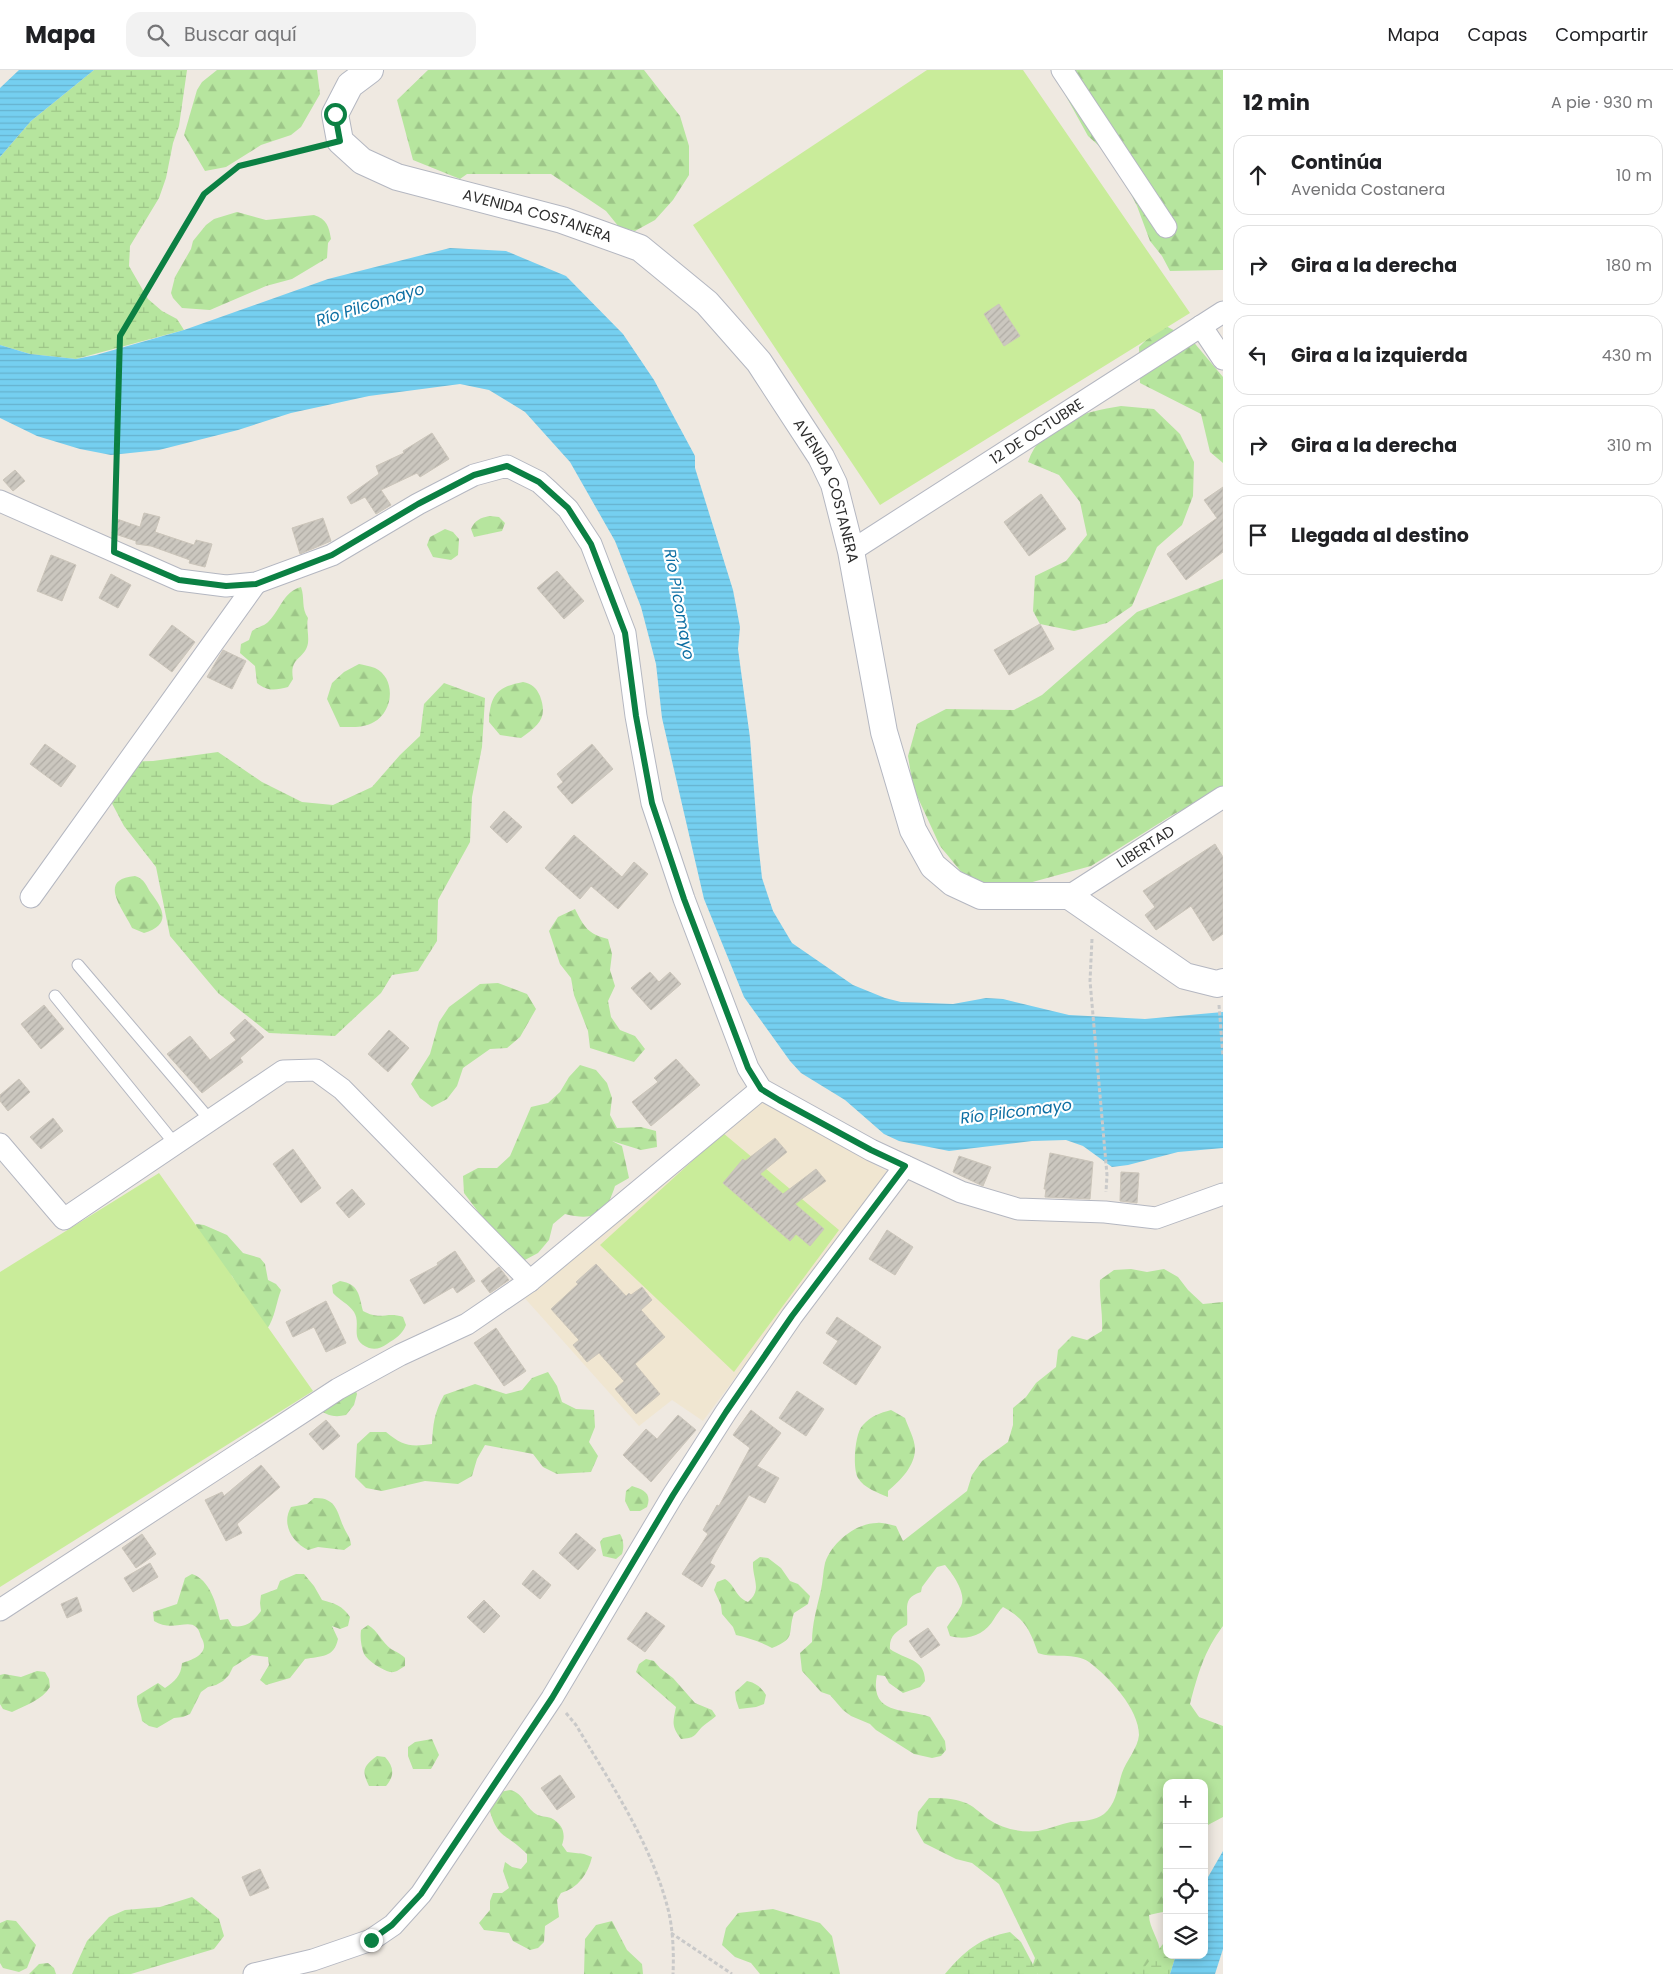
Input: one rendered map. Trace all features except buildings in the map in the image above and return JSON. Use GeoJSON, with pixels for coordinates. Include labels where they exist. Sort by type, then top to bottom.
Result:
{"type":"FeatureCollection","features":[{"type":"Feature","properties":{"kind":"street"},"geometry":{"type":"LineString","coordinates":[[340,141],[335,114],[350,85],[370,70]]}},
{"type":"Feature","properties":{"kind":"street"},"geometry":{"type":"LineString","coordinates":[[1062,70],[1166,227]]}},
{"type":"Feature","properties":{"kind":"street","name":"AVENIDA COSTANERA"},"geometry":{"type":"LineString","coordinates":[[340,141],[362,161],[397,177],[562,220],[640,248],[707,303],[759,362],[821,457],[834,484],[851,551],[884,732],[913,830],[934,866],[953,883],[982,896],[1069,896]]}},
{"type":"Feature","properties":{"kind":"street","name":"12 DE OCTUBRE"},"geometry":{"type":"LineString","coordinates":[[851,551],[1223,312]]}},
{"type":"Feature","properties":{"kind":"street"},"geometry":{"type":"LineString","coordinates":[[1201,326],[1223,359]]}},
{"type":"Feature","properties":{"kind":"street"},"geometry":{"type":"LineString","coordinates":[[0,500],[179,580],[226,586],[256,584],[332,555],[418,504],[474,475],[507,466],[539,482],[568,508],[591,544],[625,633],[636,716],[652,803],[684,899],[748,1068],[761,1089],[871,1150],[961,1192],[1018,1208],[1105,1212],[1156,1218],[1223,1194]]}},
{"type":"Feature","properties":{"kind":"street"},"geometry":{"type":"LineString","coordinates":[[31,897],[256,584]]}},
{"type":"Feature","properties":{"kind":"street","name":"LIBERTAD"},"geometry":{"type":"LineString","coordinates":[[1069,896],[1223,797]]}},
{"type":"Feature","properties":{"kind":"street"},"geometry":{"type":"LineString","coordinates":[[1069,896],[1185,976],[1217,984],[1221,991]]}},
{"type":"Feature","properties":{"kind":"street"},"geometry":{"type":"LineString","coordinates":[[0,1144],[64,1219],[283,1071],[316,1070],[342,1089],[530,1281]]}},
{"type":"Feature","properties":{"kind":"street"},"geometry":{"type":"LineString","coordinates":[[0,1610],[338,1389],[400,1355],[467,1324],[530,1281],[761,1089]]}},
{"type":"Feature","properties":{"kind":"street"},"geometry":{"type":"LineString","coordinates":[[254,1974],[313,1960],[371,1940],[392,1925],[421,1894],[552,1698],[673,1495],[726,1412],[792,1316],[905,1166]]}},
{"type":"Feature","properties":{"kind":"lane"},"geometry":{"type":"LineString","coordinates":[[78,965],[210,1120]]}},
{"type":"Feature","properties":{"kind":"lane"},"geometry":{"type":"LineString","coordinates":[[55,996],[175,1144]]}},
{"type":"Feature","properties":{"kind":"path"},"geometry":{"type":"LineString","coordinates":[[114,552],[120,336],[204,194],[239,166],[340,141]]}},
{"type":"Feature","properties":{"kind":"path"},"geometry":{"type":"LineString","coordinates":[[1094,913],[1090,981],[1107,1175]]}},
{"type":"Feature","properties":{"kind":"path"},"geometry":{"type":"LineString","coordinates":[[1221,991],[1223,1056]]}},
{"type":"Feature","properties":{"kind":"path"},"geometry":{"type":"LineString","coordinates":[[552,1698],[576,1725],[626,1810],[655,1868],[669,1911],[673,1974]]}},
{"type":"Feature","properties":{"kind":"path"},"geometry":{"type":"LineString","coordinates":[[671,1933],[732,1974]]}},
{"type":"Feature","properties":{"kind":"shaded area"},"geometry":{"type":"Polygon","coordinates":[[[759,1099],[888,1172],[703,1421],[672,1400],[639,1426],[522,1295],[759,1099]]]}},
{"type":"Feature","properties":{"kind":"green space"},"geometry":{"type":"Polygon","coordinates":[[[94,70],[187,70],[179,126],[173,143],[166,178],[159,198],[130,246],[129,266],[148,299],[162,311],[177,319],[184,330],[76,359],[30,354],[0,345],[0,157],[31,121],[94,70]]]}},
{"type":"Feature","properties":{"kind":"green space"},"geometry":{"type":"Polygon","coordinates":[[[217,70],[317,70],[320,94],[301,127],[291,135],[261,145],[226,167],[205,171],[184,135],[197,90],[202,82],[217,70]]]}},
{"type":"Feature","properties":{"kind":"green space"},"geometry":{"type":"Polygon","coordinates":[[[428,70],[644,70],[680,116],[689,146],[689,175],[673,200],[655,220],[635,231],[619,227],[606,211],[551,174],[467,174],[460,179],[413,160],[397,100],[428,70]]]}},
{"type":"Feature","properties":{"kind":"green space"},"geometry":{"type":"Polygon","coordinates":[[[927,70],[1023,70],[1190,313],[880,505],[693,225],[927,70]]]}},
{"type":"Feature","properties":{"kind":"green space"},"geometry":{"type":"Polygon","coordinates":[[[1055,70],[1223,70],[1223,270],[1170,271],[1162,256],[1150,241],[1137,206],[1117,166],[1088,136],[1067,98],[1055,70]]]}},
{"type":"Feature","properties":{"kind":"green space"},"geometry":{"type":"Polygon","coordinates":[[[237,212],[266,220],[314,215],[322,219],[327,224],[331,239],[328,243],[327,258],[292,279],[266,286],[210,310],[182,308],[171,293],[175,277],[191,249],[193,241],[206,225],[214,219],[237,212]]]}},
{"type":"Feature","properties":{"kind":"green space"},"geometry":{"type":"Polygon","coordinates":[[[1162,324],[1191,339],[1223,377],[1223,463],[1210,452],[1201,414],[1140,383],[1139,347],[1162,324]]]}},
{"type":"Feature","properties":{"kind":"green space"},"geometry":{"type":"Polygon","coordinates":[[[1121,406],[1154,409],[1180,434],[1194,462],[1193,496],[1182,525],[1157,547],[1132,606],[1107,623],[1074,631],[1040,624],[1033,611],[1035,576],[1066,561],[1087,535],[1080,502],[1059,475],[1028,462],[1034,448],[1054,428],[1079,416],[1121,406]]]}},
{"type":"Feature","properties":{"kind":"green space"},"geometry":{"type":"Polygon","coordinates":[[[490,516],[499,517],[505,523],[502,531],[474,537],[471,529],[474,523],[490,516]]]}},
{"type":"Feature","properties":{"kind":"green space"},"geometry":{"type":"Polygon","coordinates":[[[445,529],[453,532],[459,539],[458,555],[451,560],[433,557],[427,545],[430,537],[445,529]]]}},
{"type":"Feature","properties":{"kind":"green space"},"geometry":{"type":"Polygon","coordinates":[[[1223,579],[1223,791],[1174,814],[1091,866],[981,896],[940,846],[913,787],[908,756],[917,724],[946,709],[1014,710],[1042,695],[1137,612],[1223,579]]]}},
{"type":"Feature","properties":{"kind":"green space"},"geometry":{"type":"Polygon","coordinates":[[[301,587],[308,618],[308,643],[304,653],[293,666],[293,679],[288,687],[265,688],[257,683],[255,666],[240,653],[241,644],[249,640],[252,631],[269,621],[290,593],[301,587]]]}},
{"type":"Feature","properties":{"kind":"green space"},"geometry":{"type":"Polygon","coordinates":[[[359,664],[375,668],[387,679],[390,695],[389,703],[381,717],[370,724],[358,727],[340,727],[327,699],[332,683],[344,672],[359,664]]]}},
{"type":"Feature","properties":{"kind":"green space"},"geometry":{"type":"Polygon","coordinates":[[[523,682],[537,690],[542,704],[542,716],[537,725],[521,738],[500,735],[489,722],[493,699],[501,690],[523,682]]]}},
{"type":"Feature","properties":{"kind":"green space"},"geometry":{"type":"Polygon","coordinates":[[[444,683],[485,698],[482,747],[472,797],[470,842],[438,900],[437,941],[418,971],[392,975],[381,993],[335,1036],[269,1033],[218,993],[170,936],[156,867],[124,826],[107,794],[116,762],[153,761],[218,752],[262,782],[302,802],[333,805],[372,787],[400,755],[420,736],[424,704],[444,683]]]}},
{"type":"Feature","properties":{"kind":"green space"},"geometry":{"type":"Polygon","coordinates":[[[135,876],[145,883],[162,911],[161,922],[158,926],[144,933],[132,928],[116,896],[115,889],[117,883],[123,878],[135,876]]]}},
{"type":"Feature","properties":{"kind":"green space"},"geometry":{"type":"Polygon","coordinates":[[[575,909],[587,929],[596,935],[608,939],[612,954],[610,970],[615,986],[608,1001],[611,1017],[620,1030],[635,1036],[645,1049],[634,1062],[590,1048],[588,1031],[574,995],[571,978],[560,964],[549,931],[558,917],[575,909]]]}},
{"type":"Feature","properties":{"kind":"green space"},"geometry":{"type":"Polygon","coordinates":[[[498,983],[527,994],[536,1009],[520,1037],[507,1048],[490,1049],[463,1068],[457,1086],[447,1099],[432,1107],[420,1098],[411,1084],[430,1054],[439,1022],[449,1007],[480,984],[498,983]]]}},
{"type":"Feature","properties":{"kind":"green space"},"geometry":{"type":"Polygon","coordinates":[[[580,1065],[596,1070],[607,1083],[612,1098],[610,1115],[617,1128],[641,1127],[656,1131],[657,1147],[641,1150],[612,1141],[622,1146],[629,1178],[615,1186],[607,1204],[598,1214],[584,1217],[565,1214],[553,1224],[549,1240],[538,1253],[523,1261],[485,1221],[464,1193],[463,1176],[478,1168],[497,1168],[510,1156],[531,1107],[548,1103],[560,1092],[569,1077],[580,1065]]]}},
{"type":"Feature","properties":{"kind":"green space"},"geometry":{"type":"Polygon","coordinates":[[[723,1133],[839,1230],[734,1372],[600,1245],[723,1133]]]}},
{"type":"Feature","properties":{"kind":"green space"},"geometry":{"type":"Polygon","coordinates":[[[159,1173],[313,1391],[0,1587],[0,1272],[159,1173]]]}},
{"type":"Feature","properties":{"kind":"green space"},"geometry":{"type":"Polygon","coordinates":[[[196,1224],[204,1225],[227,1235],[243,1253],[260,1258],[265,1264],[268,1280],[276,1284],[281,1290],[274,1315],[267,1329],[245,1300],[232,1276],[217,1268],[193,1232],[196,1224]]]}},
{"type":"Feature","properties":{"kind":"green space"},"geometry":{"type":"Polygon","coordinates":[[[1131,1269],[1147,1272],[1164,1269],[1178,1277],[1203,1304],[1223,1302],[1223,1626],[1206,1654],[1190,1704],[1199,1717],[1223,1726],[1223,1817],[1208,1825],[1208,1779],[1163,1779],[1163,1912],[1149,1915],[1160,1950],[1159,1960],[1152,1974],[1038,1974],[1032,1967],[1035,1958],[999,1884],[972,1863],[956,1859],[924,1843],[916,1829],[918,1812],[929,1798],[955,1800],[970,1805],[988,1819],[1000,1825],[1012,1830],[1025,1831],[1042,1830],[1067,1823],[1097,1818],[1104,1814],[1112,1805],[1122,1773],[1139,1735],[1134,1715],[1122,1694],[1105,1676],[1083,1659],[1038,1653],[1026,1626],[1017,1616],[1003,1607],[990,1625],[981,1633],[963,1638],[950,1636],[947,1627],[961,1606],[962,1596],[955,1579],[945,1565],[937,1567],[922,1587],[921,1592],[908,1601],[907,1625],[894,1635],[890,1645],[890,1649],[913,1660],[922,1668],[925,1681],[920,1687],[903,1693],[889,1683],[885,1676],[877,1675],[876,1688],[878,1698],[891,1708],[930,1717],[945,1741],[946,1750],[941,1756],[932,1758],[914,1754],[876,1730],[870,1724],[851,1716],[830,1695],[821,1692],[802,1671],[800,1653],[812,1642],[825,1563],[833,1548],[853,1530],[861,1526],[877,1523],[896,1526],[903,1541],[967,1491],[972,1475],[982,1461],[1008,1442],[1013,1425],[1013,1408],[1026,1397],[1036,1383],[1056,1367],[1058,1350],[1072,1336],[1087,1340],[1102,1331],[1100,1280],[1114,1270],[1131,1269]]]}},
{"type":"Feature","properties":{"kind":"green space"},"geometry":{"type":"Polygon","coordinates":[[[340,1281],[346,1282],[355,1288],[363,1311],[379,1316],[397,1315],[403,1317],[406,1325],[401,1334],[383,1347],[374,1349],[363,1345],[357,1337],[357,1322],[354,1312],[333,1293],[332,1285],[340,1281]]]}},
{"type":"Feature","properties":{"kind":"green space"},"geometry":{"type":"Polygon","coordinates":[[[548,1372],[557,1386],[562,1402],[576,1409],[594,1410],[595,1427],[589,1442],[598,1456],[591,1472],[557,1474],[543,1467],[533,1454],[485,1445],[477,1459],[472,1476],[458,1484],[425,1481],[382,1491],[366,1488],[355,1477],[357,1444],[370,1432],[386,1432],[402,1443],[407,1444],[432,1444],[435,1419],[444,1395],[475,1384],[506,1394],[522,1390],[532,1378],[548,1372]]]}},
{"type":"Feature","properties":{"kind":"green space"},"geometry":{"type":"Polygon","coordinates":[[[354,1386],[357,1394],[354,1405],[346,1415],[329,1415],[315,1406],[354,1386]]]}},
{"type":"Feature","properties":{"kind":"green space"},"geometry":{"type":"Polygon","coordinates":[[[891,1410],[905,1418],[913,1437],[915,1449],[910,1467],[902,1478],[888,1491],[888,1497],[872,1490],[861,1482],[856,1473],[855,1459],[856,1442],[860,1429],[869,1419],[891,1410]]]}},
{"type":"Feature","properties":{"kind":"green space"},"geometry":{"type":"Polygon","coordinates":[[[632,1486],[648,1495],[647,1507],[640,1511],[630,1511],[625,1501],[626,1491],[632,1486]]]}},
{"type":"Feature","properties":{"kind":"green space"},"geometry":{"type":"Polygon","coordinates":[[[314,1498],[328,1500],[336,1508],[351,1542],[351,1545],[344,1550],[318,1547],[308,1550],[297,1542],[290,1532],[287,1520],[291,1507],[307,1504],[314,1498]]]}},
{"type":"Feature","properties":{"kind":"green space"},"geometry":{"type":"Polygon","coordinates":[[[620,1534],[623,1544],[622,1554],[616,1559],[603,1556],[600,1542],[603,1538],[620,1534]]]}},
{"type":"Feature","properties":{"kind":"green space"},"geometry":{"type":"Polygon","coordinates":[[[760,1557],[768,1558],[781,1568],[790,1581],[798,1584],[810,1596],[808,1604],[794,1613],[788,1638],[772,1648],[755,1640],[736,1635],[733,1627],[722,1614],[721,1605],[714,1590],[717,1582],[725,1579],[740,1597],[748,1602],[755,1593],[756,1588],[753,1562],[760,1557]]]}},
{"type":"Feature","properties":{"kind":"green space"},"geometry":{"type":"Polygon","coordinates":[[[192,1574],[203,1581],[208,1587],[220,1620],[228,1619],[232,1626],[245,1625],[255,1618],[261,1611],[261,1595],[277,1589],[280,1581],[296,1574],[304,1574],[322,1600],[338,1606],[347,1613],[350,1617],[348,1626],[340,1629],[332,1626],[338,1639],[333,1650],[326,1655],[305,1659],[290,1678],[266,1685],[260,1680],[269,1665],[268,1657],[252,1655],[233,1667],[223,1681],[201,1692],[190,1714],[174,1718],[157,1728],[149,1726],[142,1721],[137,1696],[158,1683],[165,1688],[179,1675],[182,1663],[200,1655],[203,1651],[204,1643],[199,1630],[193,1625],[173,1626],[154,1621],[153,1612],[177,1604],[185,1578],[192,1574]]]}},
{"type":"Feature","properties":{"kind":"green space"},"geometry":{"type":"Polygon","coordinates":[[[368,1625],[375,1630],[391,1649],[405,1658],[405,1666],[390,1672],[366,1657],[362,1648],[361,1630],[368,1625]]]}},
{"type":"Feature","properties":{"kind":"green space"},"geometry":{"type":"Polygon","coordinates":[[[646,1659],[654,1661],[673,1678],[695,1703],[712,1710],[716,1716],[694,1736],[681,1739],[674,1724],[676,1707],[636,1672],[639,1664],[646,1659]]]}},
{"type":"Feature","properties":{"kind":"green space"},"geometry":{"type":"Polygon","coordinates":[[[37,1671],[45,1672],[49,1679],[50,1687],[47,1692],[33,1702],[12,1712],[3,1709],[0,1704],[0,1675],[21,1677],[37,1671]]]}},
{"type":"Feature","properties":{"kind":"green space"},"geometry":{"type":"Polygon","coordinates":[[[747,1681],[756,1684],[764,1692],[766,1695],[764,1704],[739,1709],[735,1692],[747,1681]]]}},
{"type":"Feature","properties":{"kind":"green space"},"geometry":{"type":"Polygon","coordinates":[[[432,1739],[439,1755],[431,1769],[413,1769],[408,1756],[408,1747],[415,1742],[432,1739]]]}},
{"type":"Feature","properties":{"kind":"green space"},"geometry":{"type":"Polygon","coordinates":[[[377,1756],[385,1757],[392,1768],[391,1778],[386,1786],[369,1786],[365,1777],[366,1766],[377,1756]]]}},
{"type":"Feature","properties":{"kind":"green space"},"geometry":{"type":"Polygon","coordinates":[[[510,1790],[519,1794],[536,1814],[551,1818],[561,1826],[564,1837],[562,1845],[567,1852],[592,1857],[588,1869],[581,1880],[572,1888],[561,1893],[557,1900],[559,1917],[545,1926],[544,1942],[538,1948],[530,1950],[513,1941],[509,1933],[484,1930],[479,1923],[490,1910],[490,1901],[493,1893],[502,1893],[509,1888],[503,1871],[505,1862],[512,1867],[521,1869],[527,1862],[527,1854],[499,1831],[492,1819],[489,1808],[500,1792],[510,1790]]]}},
{"type":"Feature","properties":{"kind":"green space"},"geometry":{"type":"Polygon","coordinates":[[[192,1897],[219,1919],[224,1936],[214,1949],[131,1974],[72,1974],[87,1941],[109,1917],[125,1910],[160,1907],[192,1897]]]}},
{"type":"Feature","properties":{"kind":"green space"},"geometry":{"type":"Polygon","coordinates":[[[773,1909],[820,1923],[832,1936],[840,1974],[760,1974],[751,1963],[735,1957],[722,1945],[726,1928],[738,1913],[773,1909]]]}},
{"type":"Feature","properties":{"kind":"green space"},"geometry":{"type":"Polygon","coordinates":[[[7,1920],[16,1921],[36,1945],[27,1968],[19,1972],[3,1968],[0,1963],[0,1923],[7,1920]]]}},
{"type":"Feature","properties":{"kind":"green space"},"geometry":{"type":"Polygon","coordinates":[[[612,1921],[627,1950],[642,1964],[643,1974],[584,1974],[585,1939],[596,1925],[612,1921]]]}},
{"type":"Feature","properties":{"kind":"green space"},"geometry":{"type":"Polygon","coordinates":[[[1010,1932],[1021,1942],[1038,1974],[945,1974],[973,1947],[990,1938],[1010,1932]]]}},
{"type":"Feature","properties":{"kind":"green space"},"geometry":{"type":"Polygon","coordinates":[[[1163,1944],[1163,1959],[1175,1959],[1170,1974],[1139,1974],[1163,1944]]]}},
{"type":"Feature","properties":{"kind":"green space"},"geometry":{"type":"Polygon","coordinates":[[[48,1963],[54,1968],[56,1974],[29,1974],[39,1964],[48,1963]]]}},
{"type":"Feature","properties":{"kind":"water"},"geometry":{"type":"Polygon","coordinates":[[[19,70],[94,70],[31,121],[0,157],[0,88],[19,70]]]}},
{"type":"Feature","properties":{"kind":"water","name":"Río Pilcomayo"},"geometry":{"type":"Polygon","coordinates":[[[450,248],[506,251],[566,276],[623,334],[654,380],[695,456],[695,468],[733,590],[740,627],[738,649],[750,738],[762,878],[773,911],[792,943],[853,985],[885,998],[901,1002],[953,1004],[986,998],[1003,999],[1069,1015],[1145,1019],[1223,1012],[1223,1148],[1178,1152],[1128,1165],[1112,1167],[1083,1146],[1066,1140],[1032,1141],[949,1151],[899,1141],[884,1134],[845,1100],[801,1073],[790,1061],[744,997],[704,899],[662,718],[656,664],[641,607],[615,541],[570,462],[525,412],[489,390],[460,384],[369,396],[291,413],[238,430],[159,450],[111,455],[80,449],[37,436],[0,418],[0,345],[30,354],[76,359],[96,355],[184,330],[328,279],[450,248]]]}},
{"type":"Feature","properties":{"kind":"water"},"geometry":{"type":"Polygon","coordinates":[[[1223,1851],[1223,1949],[1215,1974],[1170,1974],[1175,1959],[1208,1959],[1208,1877],[1223,1851]]]}},
{"type":"Feature","properties":{"kind":"route"},"geometry":{"type":"LineString","coordinates":[[335,114],[340,141],[239,166],[204,194],[120,336],[114,552],[179,580],[226,586],[256,584],[332,555],[418,504],[474,475],[507,466],[539,482],[568,508],[574,516],[591,544],[609,588],[625,633],[636,716],[652,803],[684,899],[748,1068],[761,1089],[871,1150],[905,1166],[792,1316],[726,1412],[673,1495],[552,1698],[421,1894],[392,1925],[371,1940]]}}]}
